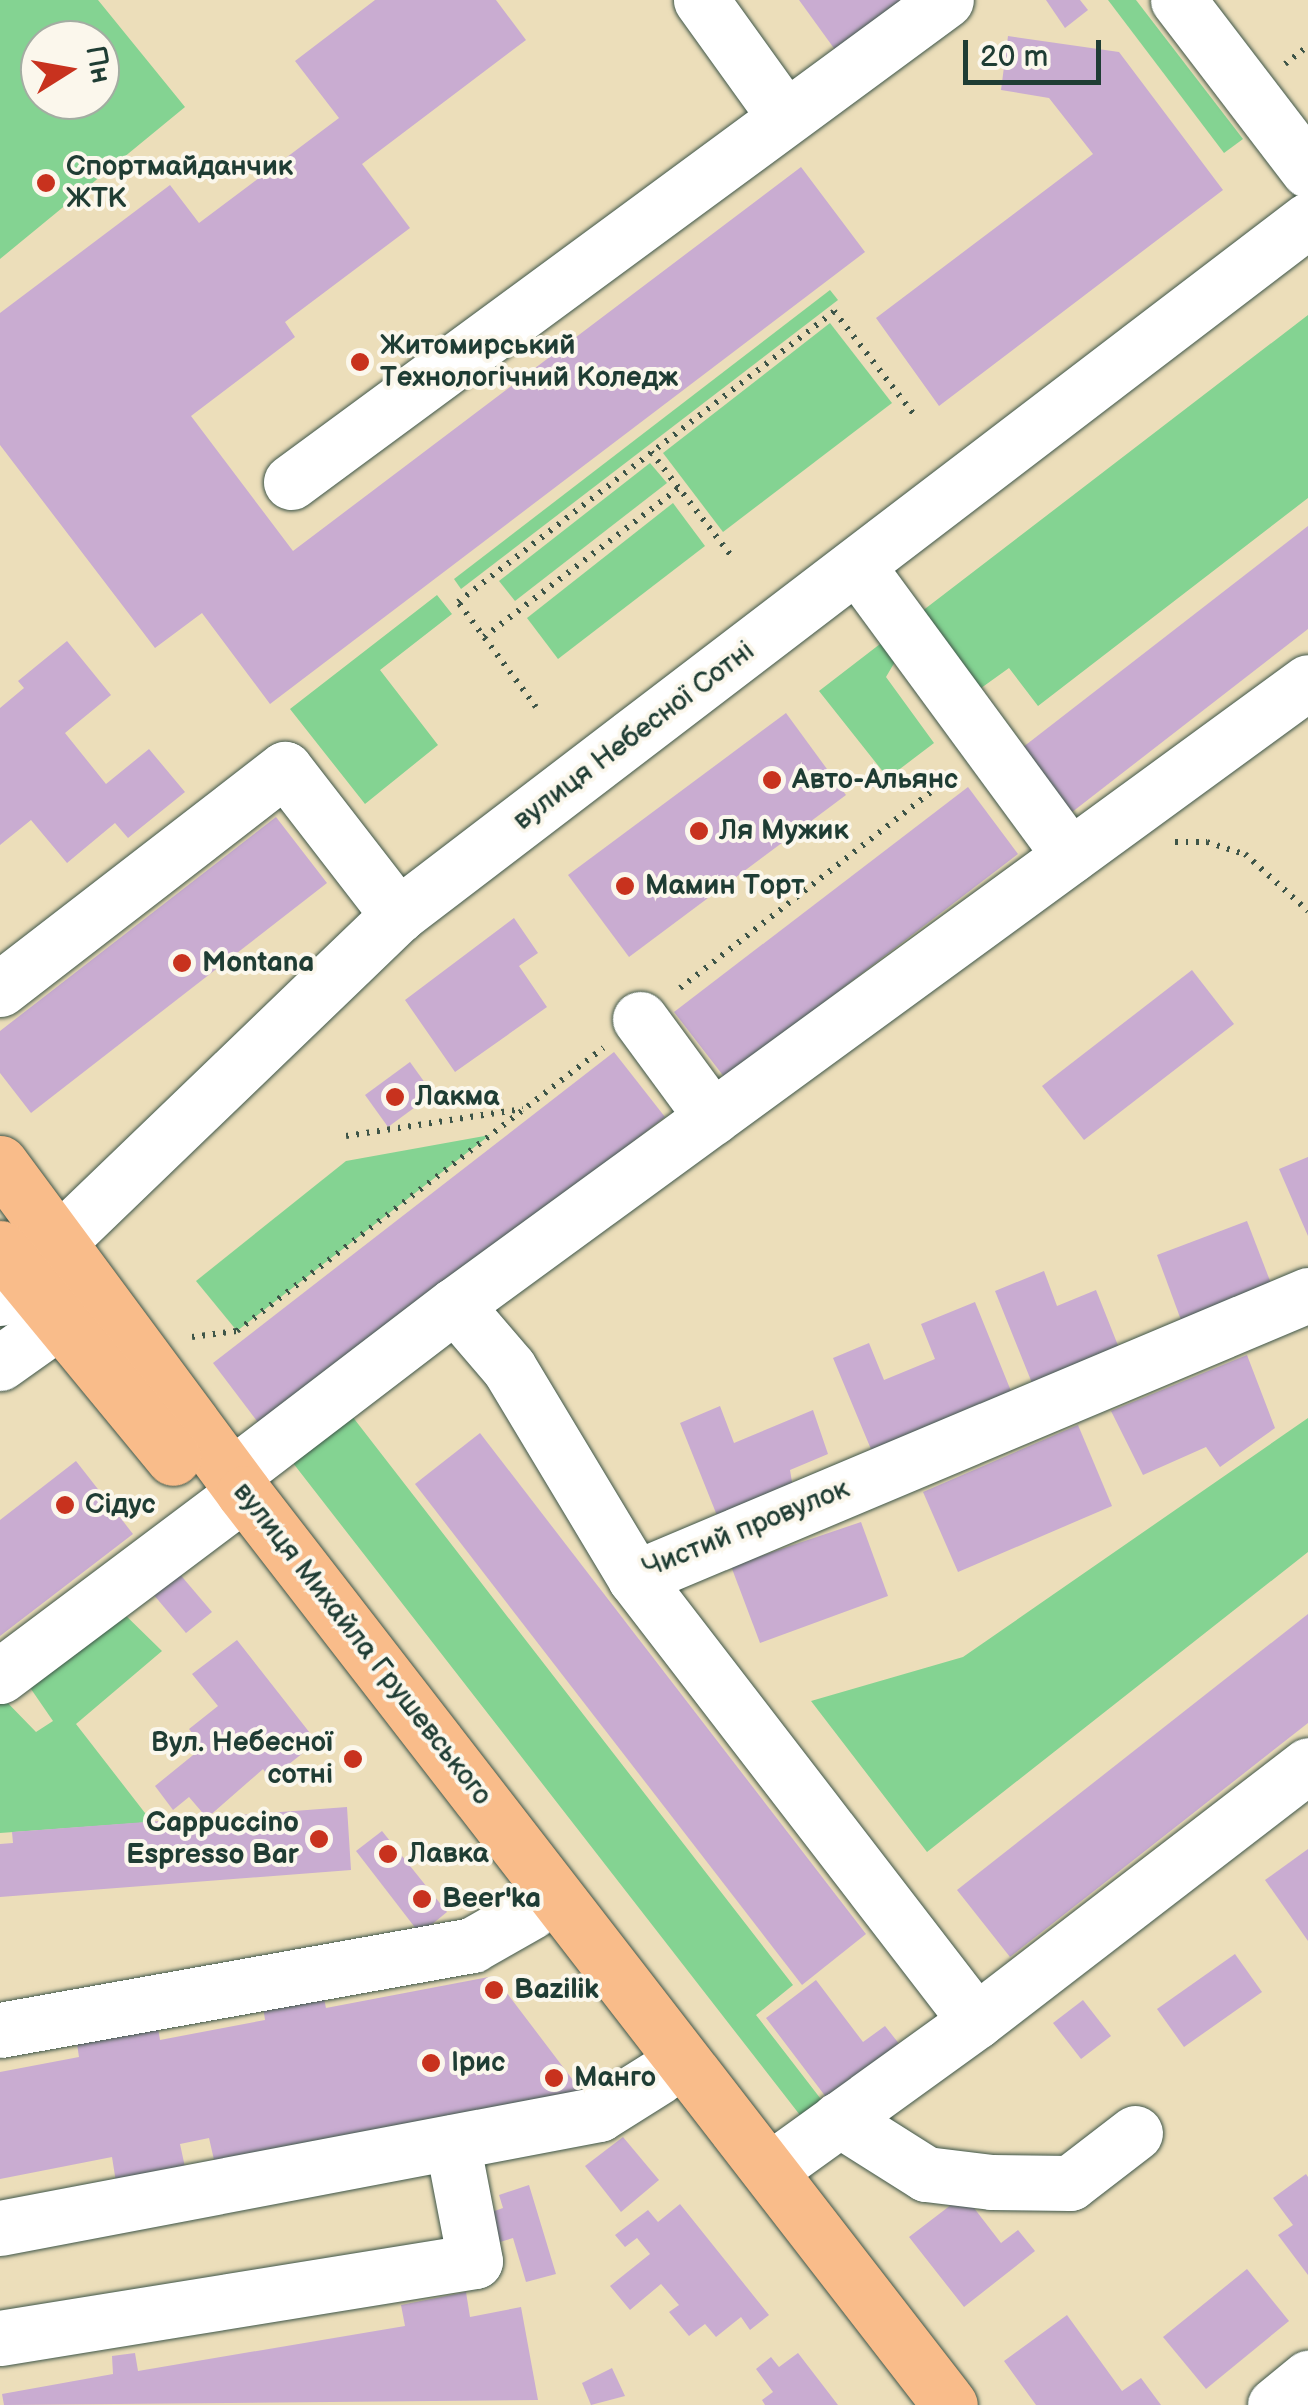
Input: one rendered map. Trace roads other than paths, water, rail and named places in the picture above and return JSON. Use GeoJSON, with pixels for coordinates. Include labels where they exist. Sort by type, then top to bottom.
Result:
{"type":"FeatureCollection","features":[{"type":"Feature","properties":{"kind":"main road","name":"вулиця Михайла Грушевського"},"geometry":{"type":"LineString","coordinates":[[0,1163],[20,1266],[62,1320],[231,1494],[530,1912],[910,2405]]}},
{"type":"Feature","properties":{"kind":"main road","name":"вулиця Михайла Грушевського"},"geometry":{"type":"LineString","coordinates":[[20,1266],[231,1494],[771,2169],[950,2405]]}},
{"type":"Feature","properties":{"kind":"street"},"geometry":{"type":"LineString","coordinates":[[701,0],[785,117]]}},
{"type":"Feature","properties":{"kind":"street"},"geometry":{"type":"LineString","coordinates":[[291,482],[946,0]]}},
{"type":"Feature","properties":{"kind":"street"},"geometry":{"type":"LineString","coordinates":[[1178,0],[1308,170]]}},
{"type":"Feature","properties":{"kind":"street","name":"вулиця Небесної Сотні"},"geometry":{"type":"LineString","coordinates":[[20,1266],[398,916],[1308,220]]}},
{"type":"Feature","properties":{"kind":"street"},"geometry":{"type":"LineString","coordinates":[[858,567],[1070,856]]}},
{"type":"Feature","properties":{"kind":"street"},"geometry":{"type":"LineString","coordinates":[[0,1676],[231,1494],[456,1305],[1308,682]]}},
{"type":"Feature","properties":{"kind":"street"},"geometry":{"type":"LineString","coordinates":[[0,989],[285,770],[398,916]]}},
{"type":"Feature","properties":{"kind":"street"},"geometry":{"type":"LineString","coordinates":[[640,1019],[712,1117]]}},
{"type":"Feature","properties":{"kind":"street","name":"Чистий провулок"},"geometry":{"type":"LineString","coordinates":[[456,1305],[509,1368],[635,1578],[1308,1295]]}},
{"type":"Feature","properties":{"kind":"street"},"geometry":{"type":"LineString","coordinates":[[0,1363],[62,1320]]}},
{"type":"Feature","properties":{"kind":"street"},"geometry":{"type":"LineString","coordinates":[[635,1578],[976,2021]]}},
{"type":"Feature","properties":{"kind":"street"},"geometry":{"type":"LineString","coordinates":[[771,2169],[976,2021],[1308,1765]]}},
{"type":"Feature","properties":{"kind":"street"},"geometry":{"type":"LineString","coordinates":[[0,2030],[472,1946],[530,1912]]}},
{"type":"Feature","properties":{"kind":"street"},"geometry":{"type":"LineString","coordinates":[[0,2228],[600,2114],[658,2077]]}},
{"type":"Feature","properties":{"kind":"street"},"geometry":{"type":"LineString","coordinates":[[839,2120],[926,2174],[992,2182],[1070,2183],[1135,2133]]}},
{"type":"Feature","properties":{"kind":"street"},"geometry":{"type":"LineString","coordinates":[[0,2338],[475,2260],[452,2142]]}},
{"type":"Feature","properties":{"kind":"street"},"geometry":{"type":"LineString","coordinates":[[1274,2405],[1308,2378]]}},
{"type":"Feature","properties":{"kind":"place","name":"Спортмайданчик ЖТК"},"geometry":{"type":"Point","coordinates":[46,183]}},
{"type":"Feature","properties":{"kind":"place","name":"Житомирський Технологічний Коледж"},"geometry":{"type":"Point","coordinates":[360,362]}},
{"type":"Feature","properties":{"kind":"place","name":"Авто-Альянс"},"geometry":{"type":"Point","coordinates":[772,780]}},
{"type":"Feature","properties":{"kind":"place","name":"Ля Мужик"},"geometry":{"type":"Point","coordinates":[699,831]}},
{"type":"Feature","properties":{"kind":"place","name":"Мамин Торт"},"geometry":{"type":"Point","coordinates":[625,886]}},
{"type":"Feature","properties":{"kind":"place","name":"Montana"},"geometry":{"type":"Point","coordinates":[182,963]}},
{"type":"Feature","properties":{"kind":"place","name":"Лакма"},"geometry":{"type":"Point","coordinates":[395,1097]}},
{"type":"Feature","properties":{"kind":"place","name":"Сідус"},"geometry":{"type":"Point","coordinates":[65,1505]}},
{"type":"Feature","properties":{"kind":"place","name":"Вул. Небесної сотні"},"geometry":{"type":"Point","coordinates":[353,1759]}},
{"type":"Feature","properties":{"kind":"place","name":"Cappuccino Espresso Bar"},"geometry":{"type":"Point","coordinates":[319,1839]}},
{"type":"Feature","properties":{"kind":"place","name":"Лавка"},"geometry":{"type":"Point","coordinates":[388,1854]}},
{"type":"Feature","properties":{"kind":"place","name":"Beer'ka"},"geometry":{"type":"Point","coordinates":[422,1899]}},
{"type":"Feature","properties":{"kind":"place","name":"Bazilik"},"geometry":{"type":"Point","coordinates":[494,1990]}},
{"type":"Feature","properties":{"kind":"place","name":"Ірис"},"geometry":{"type":"Point","coordinates":[431,2063]}},
{"type":"Feature","properties":{"kind":"place","name":"Манго"},"geometry":{"type":"Point","coordinates":[554,2078]}}]}
